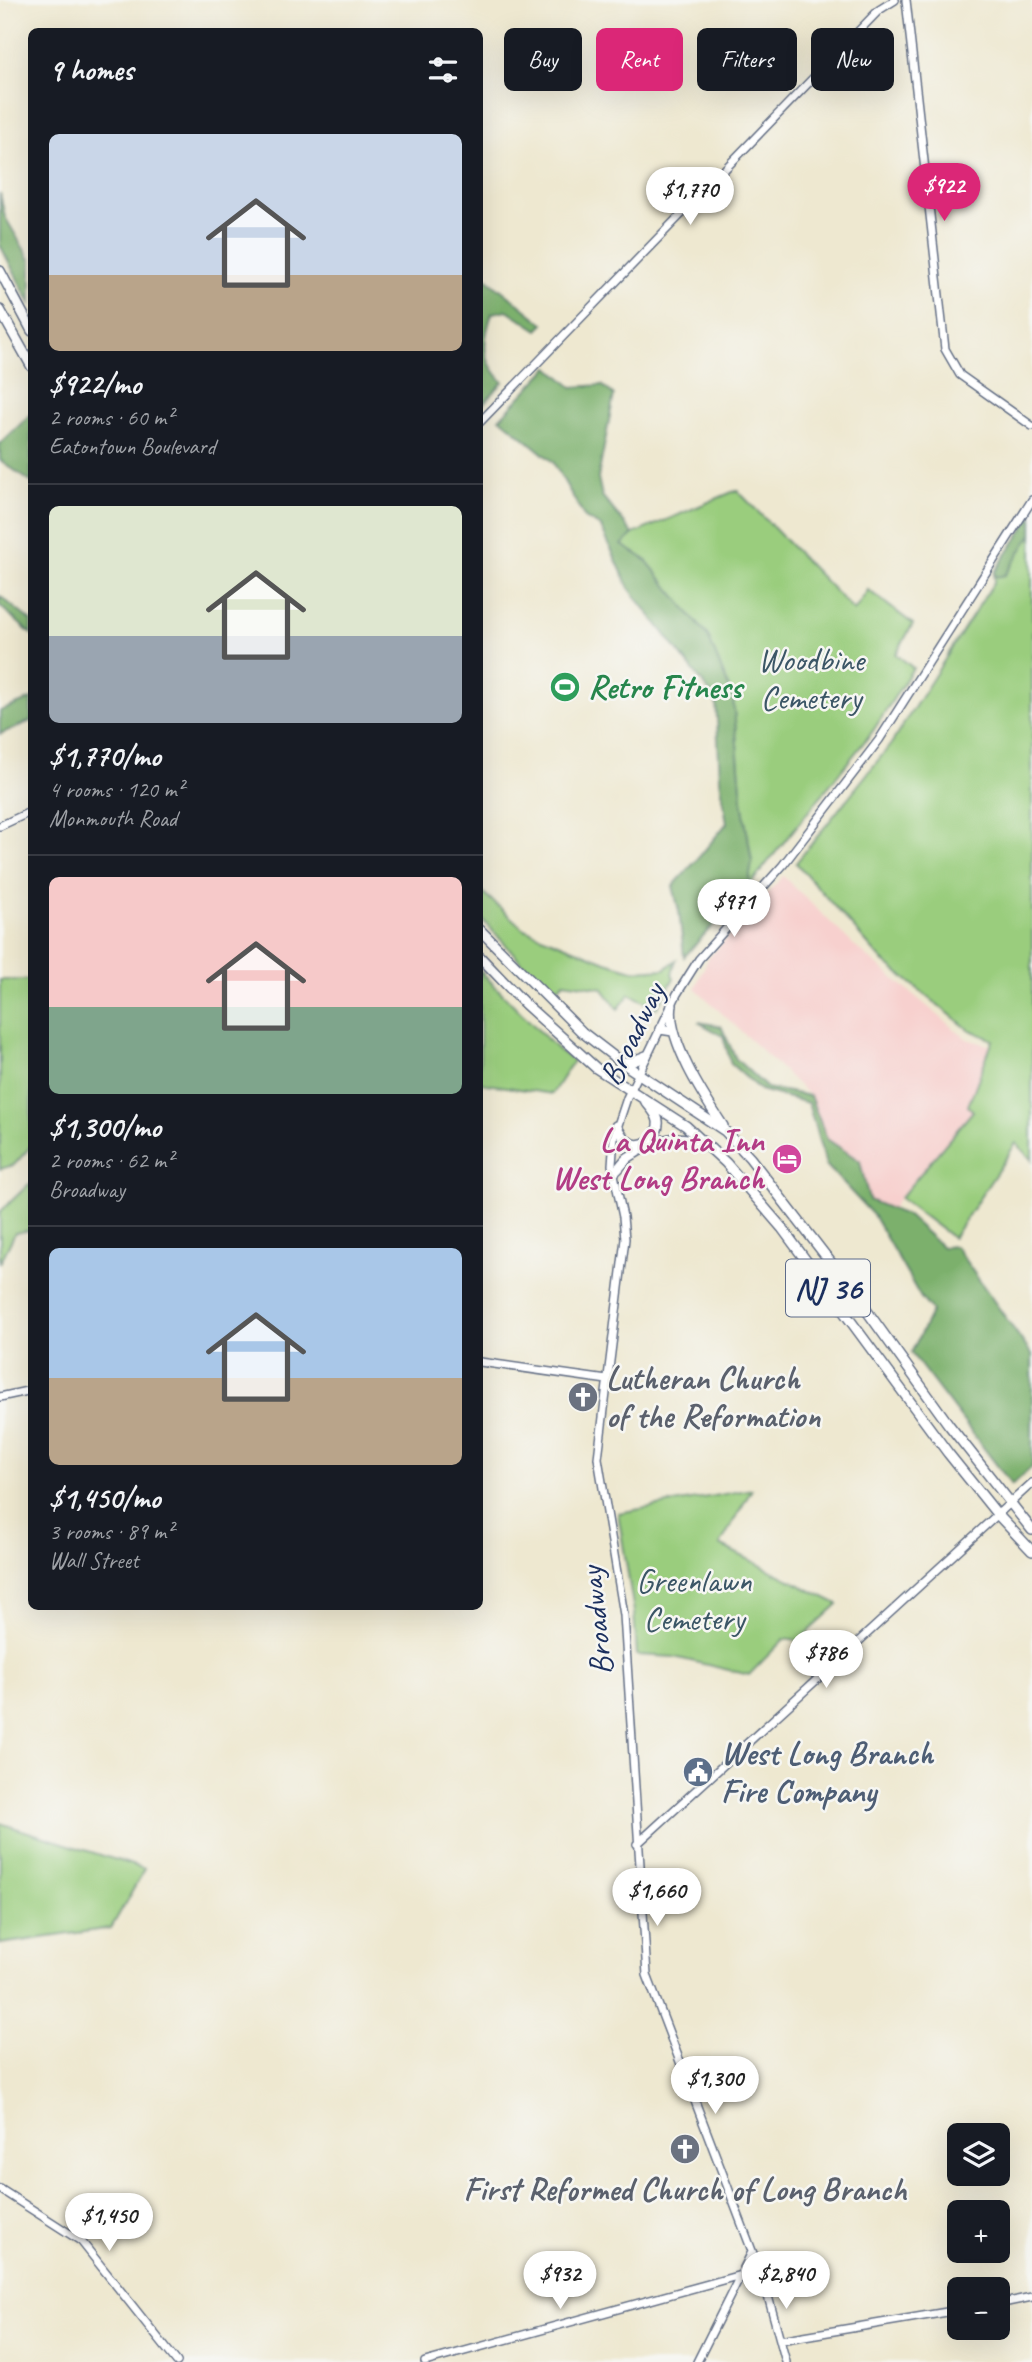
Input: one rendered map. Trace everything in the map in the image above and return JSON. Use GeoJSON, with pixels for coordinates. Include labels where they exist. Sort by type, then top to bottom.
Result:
{"type":"FeatureCollection","features":[{"type":"Feature","properties":{"kind":"highway"},"geometry":{"type":"LineString","coordinates":[[0,271],[28,324]]}},
{"type":"Feature","properties":{"kind":"highway"},"geometry":{"type":"LineString","coordinates":[[0,310],[28,360]]}},
{"type":"Feature","properties":{"kind":"highway","name":"NJ 36"},"geometry":{"type":"LineString","coordinates":[[483,933],[565,1016],[621,1062],[725,1131],[779,1192],[944,1418],[1032,1530]]}},
{"type":"Feature","properties":{"kind":"highway","name":"NJ 36"},"geometry":{"type":"LineString","coordinates":[[483,960],[525,1004],[590,1062],[686,1126],[711,1148],[766,1208],[997,1514],[1032,1551]]}},
{"type":"Feature","properties":{"kind":"highway"},"geometry":{"type":"LineString","coordinates":[[672,1004],[670,1018],[673,1031],[697,1084],[725,1131]]}},
{"type":"Feature","properties":{"kind":"highway"},"geometry":{"type":"LineString","coordinates":[[660,1029],[673,1031]]}},
{"type":"Feature","properties":{"kind":"highway"},"geometry":{"type":"LineString","coordinates":[[621,1062],[631,1062],[646,1056]]}},
{"type":"Feature","properties":{"kind":"highway"},"geometry":{"type":"LineString","coordinates":[[616,1126],[626,1140],[633,1143],[646,1142],[654,1136],[658,1127],[657,1118],[643,1097]]}},
{"type":"Feature","properties":{"kind":"highway"},"geometry":{"type":"LineString","coordinates":[[614,1173],[628,1158],[671,1137],[689,1138],[711,1148]]}},
{"type":"Feature","properties":{"kind":"street"},"geometry":{"type":"LineString","coordinates":[[483,419],[886,0]]}},
{"type":"Feature","properties":{"kind":"street"},"geometry":{"type":"LineString","coordinates":[[879,10],[895,0]]}},
{"type":"Feature","properties":{"kind":"street"},"geometry":{"type":"LineString","coordinates":[[906,0],[945,349],[960,375],[1030,424],[1032,432]]}},
{"type":"Feature","properties":{"kind":"street","name":"Broadway"},"geometry":{"type":"LineString","coordinates":[[786,2362],[759,2270],[647,1975],[624,1615],[598,1458],[625,1239],[624,1217],[611,1156],[616,1126],[646,1056],[672,1004],[699,959],[783,865],[880,740],[1032,499]]}},
{"type":"Feature","properties":{"kind":"street"},"geometry":{"type":"LineString","coordinates":[[0,826],[28,813]]}},
{"type":"Feature","properties":{"kind":"street"},"geometry":{"type":"LineString","coordinates":[[483,1362],[607,1380]]}},
{"type":"Feature","properties":{"kind":"street"},"geometry":{"type":"LineString","coordinates":[[0,1397],[28,1391]]}},
{"type":"Feature","properties":{"kind":"street"},"geometry":{"type":"LineString","coordinates":[[637,1844],[1032,1483]]}},
{"type":"Feature","properties":{"kind":"street"},"geometry":{"type":"LineString","coordinates":[[0,2189],[81,2241],[177,2362]]}},
{"type":"Feature","properties":{"kind":"street"},"geometry":{"type":"LineString","coordinates":[[696,2362],[752,2252]]}},
{"type":"Feature","properties":{"kind":"street"},"geometry":{"type":"LineString","coordinates":[[425,2362],[759,2270]]}},
{"type":"Feature","properties":{"kind":"street"},"geometry":{"type":"LineString","coordinates":[[720,2280],[733,2292]]}},
{"type":"Feature","properties":{"kind":"street"},"geometry":{"type":"LineString","coordinates":[[1010,2302],[1032,2297]]}},
{"type":"Feature","properties":{"kind":"street"},"geometry":{"type":"LineString","coordinates":[[780,2340],[947,2312]]}},
{"type":"Feature","properties":{"kind":"shaded area"},"geometry":{"type":"Polygon","coordinates":[[[783,876],[858,949],[967,1039],[991,1046],[968,1106],[974,1110],[899,1197],[892,1209],[869,1200],[860,1161],[827,1139],[810,1096],[695,988],[708,959],[783,876]]]}},
{"type":"Feature","properties":{"kind":"green space"},"geometry":{"type":"Polygon","coordinates":[[[0,193],[5,217],[28,256],[28,299],[0,245],[0,193]]]}},
{"type":"Feature","properties":{"kind":"green space"},"geometry":{"type":"Polygon","coordinates":[[[483,275],[544,324],[538,330],[507,310],[492,313],[485,342],[487,357],[503,382],[483,404],[483,275]]]}},
{"type":"Feature","properties":{"kind":"green space"},"geometry":{"type":"Polygon","coordinates":[[[549,367],[572,387],[602,385],[614,395],[598,478],[602,496],[633,534],[622,545],[646,560],[708,636],[733,698],[742,801],[752,862],[748,887],[684,957],[679,911],[673,886],[727,823],[720,780],[716,700],[629,588],[601,527],[585,518],[553,462],[500,418],[549,367]]]}},
{"type":"Feature","properties":{"kind":"green space"},"geometry":{"type":"Polygon","coordinates":[[[28,417],[28,480],[0,460],[0,444],[28,417]]]}},
{"type":"Feature","properties":{"kind":"green space","name":"Woodbine Cemetery"},"geometry":{"type":"Polygon","coordinates":[[[737,490],[854,611],[868,590],[913,624],[896,654],[913,668],[873,731],[748,887],[752,862],[742,801],[733,698],[621,545],[633,534],[737,490]]]}},
{"type":"Feature","properties":{"kind":"green space"},"geometry":{"type":"Polygon","coordinates":[[[1032,516],[1032,1160],[1016,1143],[953,1238],[900,1198],[973,1111],[968,1106],[993,1040],[968,1029],[881,959],[796,863],[891,744],[994,582],[994,573],[1032,516]]]}},
{"type":"Feature","properties":{"kind":"green space"},"geometry":{"type":"Polygon","coordinates":[[[1032,516],[1032,534],[1005,575],[997,577],[994,573],[1032,516]]]}},
{"type":"Feature","properties":{"kind":"green space"},"geometry":{"type":"Polygon","coordinates":[[[0,596],[28,619],[28,631],[0,606],[0,596]]]}},
{"type":"Feature","properties":{"kind":"green space"},"geometry":{"type":"Polygon","coordinates":[[[28,700],[28,722],[0,734],[0,711],[28,700]]]}},
{"type":"Feature","properties":{"kind":"green space"},"geometry":{"type":"Polygon","coordinates":[[[483,893],[524,929],[606,962],[636,971],[665,969],[676,960],[672,974],[674,978],[657,1008],[630,994],[618,1009],[602,988],[564,982],[555,991],[527,968],[483,920],[483,893]]]}},
{"type":"Feature","properties":{"kind":"green space"},"geometry":{"type":"Polygon","coordinates":[[[483,974],[558,1050],[573,1061],[552,1094],[483,1083],[483,974]]]}},
{"type":"Feature","properties":{"kind":"green space"},"geometry":{"type":"Polygon","coordinates":[[[0,980],[28,980],[28,1149],[14,1165],[0,1169],[0,980]]]}},
{"type":"Feature","properties":{"kind":"green space"},"geometry":{"type":"Polygon","coordinates":[[[698,1022],[721,1026],[736,1059],[767,1088],[810,1096],[827,1139],[860,1161],[869,1200],[908,1216],[942,1247],[955,1246],[1032,1355],[1032,1467],[1012,1485],[911,1353],[932,1311],[921,1298],[873,1215],[826,1165],[808,1103],[760,1090],[731,1064],[723,1036],[698,1022]]]}},
{"type":"Feature","properties":{"kind":"green space"},"geometry":{"type":"Polygon","coordinates":[[[28,1185],[28,1231],[15,1233],[0,1263],[0,1212],[28,1185]]]}},
{"type":"Feature","properties":{"kind":"green space","name":"Greenlawn Cemetery"},"geometry":{"type":"Polygon","coordinates":[[[752,1489],[720,1545],[838,1604],[798,1641],[784,1639],[749,1675],[674,1657],[637,1655],[634,1612],[618,1513],[752,1489]]]}},
{"type":"Feature","properties":{"kind":"green space"},"geometry":{"type":"Polygon","coordinates":[[[0,1823],[145,1869],[111,1928],[0,1944],[0,1823]]]}},
{"type":"Feature","properties":{"kind":"place","name":"Retro Fitness"},"geometry":{"type":"Point","coordinates":[565,687]}},
{"type":"Feature","properties":{"kind":"place","name":"La Quinta Inn West Long Branch"},"geometry":{"type":"Point","coordinates":[787,1159]}},
{"type":"Feature","properties":{"kind":"place","name":"Lutheran Church of the Reformation"},"geometry":{"type":"Point","coordinates":[583,1397]}},
{"type":"Feature","properties":{"kind":"place","name":"West Long Branch Fire Company"},"geometry":{"type":"Point","coordinates":[698,1772]}},
{"type":"Feature","properties":{"kind":"place","name":"First Reformed Church of Long Branch"},"geometry":{"type":"Point","coordinates":[685,2149]}}]}
